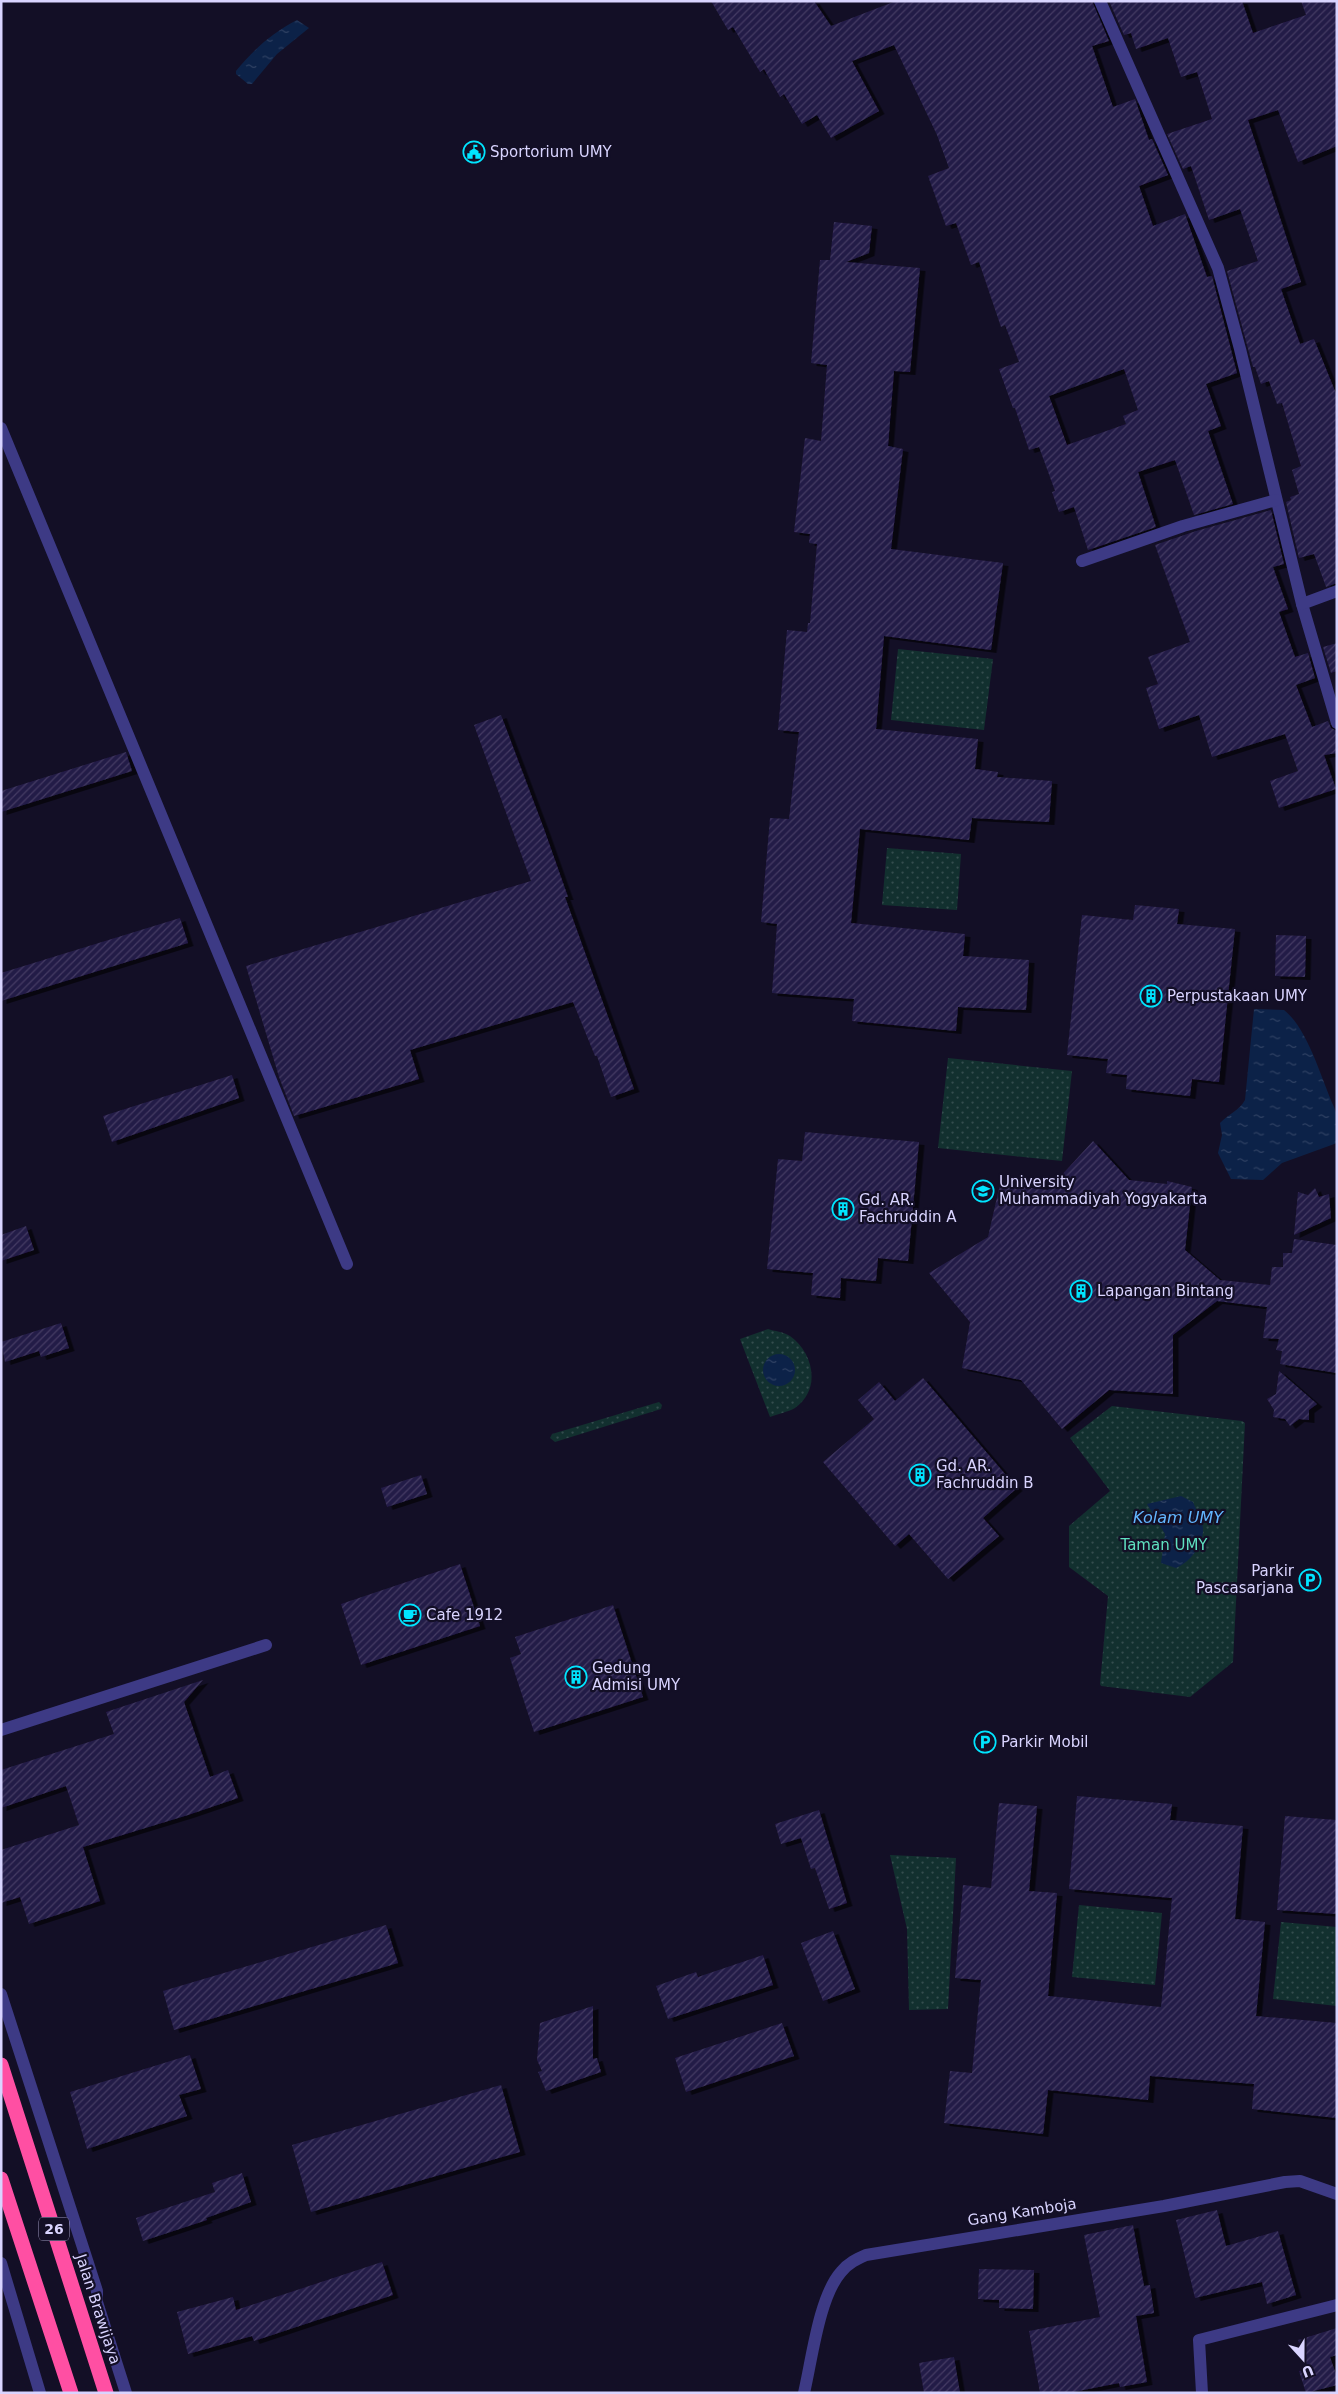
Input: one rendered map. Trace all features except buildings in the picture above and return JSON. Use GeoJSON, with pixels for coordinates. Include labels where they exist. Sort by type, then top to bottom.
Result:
{"type":"FeatureCollection","features":[{"type":"Feature","properties":{"kind":"highway","name":"Jalan Brawijaya"},"geometry":{"type":"LineString","coordinates":[[1,2064],[106,2393]]}},
{"type":"Feature","properties":{"kind":"highway","name":"26"},"geometry":{"type":"LineString","coordinates":[[1,2179],[71,2393]]}},
{"type":"Feature","properties":{"kind":"street"},"geometry":{"type":"LineString","coordinates":[[1100,1],[1218,268],[1240,349],[1302,604],[1337,723]]}},
{"type":"Feature","properties":{"kind":"street"},"geometry":{"type":"LineString","coordinates":[[1,428],[347,1264]]}},
{"type":"Feature","properties":{"kind":"street"},"geometry":{"type":"LineString","coordinates":[[1082,562],[1175,529],[1276,500]]}},
{"type":"Feature","properties":{"kind":"street"},"geometry":{"type":"LineString","coordinates":[[1302,604],[1337,591]]}},
{"type":"Feature","properties":{"kind":"street"},"geometry":{"type":"LineString","coordinates":[[1,1730],[266,1645]]}},
{"type":"Feature","properties":{"kind":"street"},"geometry":{"type":"LineString","coordinates":[[1,1994],[96,2291],[97,2302],[126,2393]]}},
{"type":"Feature","properties":{"kind":"street","name":"Gang Kamboja"},"geometry":{"type":"LineString","coordinates":[[804,2393],[826,2299],[842,2270],[866,2255],[1164,2206],[1285,2182],[1300,2181],[1337,2194]]}},
{"type":"Feature","properties":{"kind":"street"},"geometry":{"type":"LineString","coordinates":[[1,2263],[5,2288],[40,2393]]}},
{"type":"Feature","properties":{"kind":"street"},"geometry":{"type":"LineString","coordinates":[[1202,2393],[1199,2340],[1337,2305]]}},
{"type":"Feature","properties":{"kind":"green space"},"geometry":{"type":"Polygon","coordinates":[[[898,649],[993,659],[984,730],[891,720],[898,649]]]}},
{"type":"Feature","properties":{"kind":"green space"},"geometry":{"type":"Polygon","coordinates":[[[887,848],[961,854],[957,910],[882,905],[887,848]]]}},
{"type":"Feature","properties":{"kind":"green space"},"geometry":{"type":"Polygon","coordinates":[[[948,1058],[1072,1071],[1062,1161],[938,1148],[948,1058]]]}},
{"type":"Feature","properties":{"kind":"green space"},"geometry":{"type":"Polygon","coordinates":[[[768,1329],[788,1335],[798,1343],[809,1361],[811,1371],[809,1391],[803,1400],[795,1408],[770,1417],[740,1339],[768,1329]]]}},
{"type":"Feature","properties":{"kind":"green space"},"geometry":{"type":"Polygon","coordinates":[[[659,1402],[662,1405],[661,1409],[555,1442],[550,1438],[552,1434],[659,1402]]]}},
{"type":"Feature","properties":{"kind":"green space","name":"Taman UMY"},"geometry":{"type":"Polygon","coordinates":[[[1112,1406],[1242,1421],[1245,1423],[1233,1662],[1190,1697],[1101,1686],[1100,1684],[1108,1596],[1069,1567],[1069,1526],[1110,1491],[1070,1438],[1112,1406]]]}},
{"type":"Feature","properties":{"kind":"green space"},"geometry":{"type":"Polygon","coordinates":[[[890,1855],[956,1858],[948,2009],[909,2010],[907,1929],[890,1855]]]}},
{"type":"Feature","properties":{"kind":"green space"},"geometry":{"type":"Polygon","coordinates":[[[1079,1905],[1162,1913],[1155,1985],[1072,1977],[1079,1905]]]}},
{"type":"Feature","properties":{"kind":"green space"},"geometry":{"type":"Polygon","coordinates":[[[1281,1922],[1337,1927],[1337,2006],[1273,1999],[1281,1922]]]}},
{"type":"Feature","properties":{"kind":"water"},"geometry":{"type":"Polygon","coordinates":[[[297,20],[309,28],[277,54],[252,84],[248,84],[236,74],[242,63],[256,49],[279,30],[297,20]]]}},
{"type":"Feature","properties":{"kind":"water"},"geometry":{"type":"Polygon","coordinates":[[[1254,1009],[1284,1010],[1293,1018],[1300,1029],[1307,1041],[1337,1115],[1337,1143],[1282,1163],[1263,1180],[1231,1179],[1218,1153],[1222,1135],[1220,1123],[1240,1107],[1245,1100],[1254,1009]]]}},
{"type":"Feature","properties":{"kind":"water"},"geometry":{"type":"Polygon","coordinates":[[[779,1354],[785,1355],[790,1359],[794,1364],[794,1376],[790,1381],[785,1385],[779,1386],[773,1385],[768,1381],[764,1376],[763,1370],[764,1364],[768,1359],[773,1355],[779,1354]]]}},
{"type":"Feature","properties":{"kind":"water","name":"Kolam UMY"},"geometry":{"type":"Polygon","coordinates":[[[1181,1496],[1193,1502],[1200,1518],[1203,1534],[1199,1547],[1186,1562],[1176,1568],[1161,1563],[1165,1534],[1147,1504],[1181,1496]]]}},
{"type":"Feature","properties":{"kind":"place","name":"Sportorium UMY"},"geometry":{"type":"Point","coordinates":[474,152]}},
{"type":"Feature","properties":{"kind":"place","name":"Perpustakaan UMY"},"geometry":{"type":"Point","coordinates":[1151,996]}},
{"type":"Feature","properties":{"kind":"place","name":"University Muhammadiyah Yogyakarta"},"geometry":{"type":"Point","coordinates":[983,1191]}},
{"type":"Feature","properties":{"kind":"place","name":"Gd. AR. Fachruddin A"},"geometry":{"type":"Point","coordinates":[843,1209]}},
{"type":"Feature","properties":{"kind":"place","name":"Lapangan Bintang"},"geometry":{"type":"Point","coordinates":[1081,1291]}},
{"type":"Feature","properties":{"kind":"place","name":"Gd. AR. Fachruddin B"},"geometry":{"type":"Point","coordinates":[920,1475]}},
{"type":"Feature","properties":{"kind":"place","name":"Parkir Pascasarjana"},"geometry":{"type":"Point","coordinates":[1310,1580]}},
{"type":"Feature","properties":{"kind":"place","name":"Cafe 1912"},"geometry":{"type":"Point","coordinates":[410,1615]}},
{"type":"Feature","properties":{"kind":"place","name":"Gedung Admisi UMY"},"geometry":{"type":"Point","coordinates":[576,1677]}},
{"type":"Feature","properties":{"kind":"place","name":"Parkir Mobil"},"geometry":{"type":"Point","coordinates":[985,1742]}}]}
